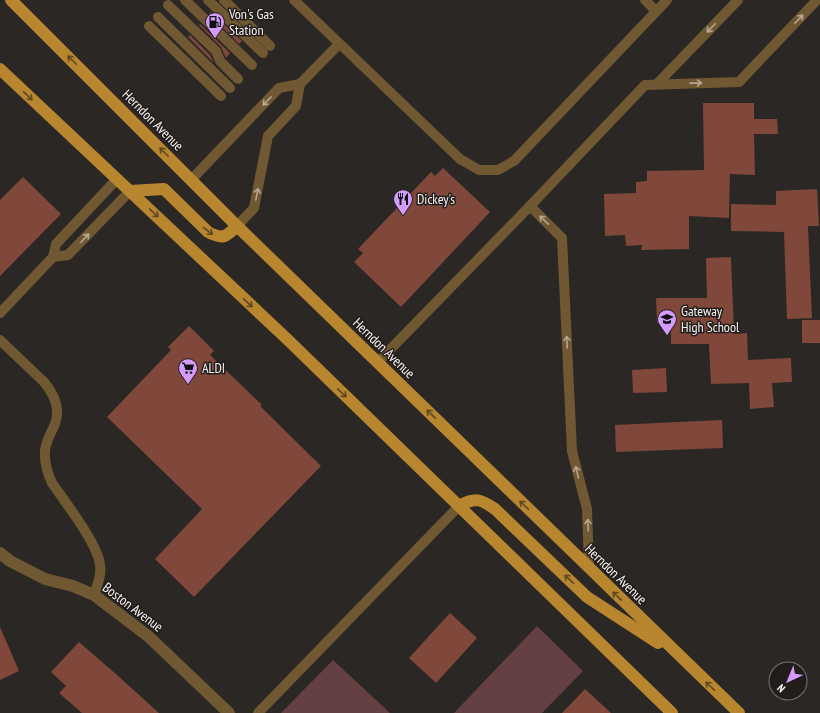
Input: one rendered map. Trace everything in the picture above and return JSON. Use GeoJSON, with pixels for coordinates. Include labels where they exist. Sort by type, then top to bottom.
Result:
{"type":"FeatureCollection","features":[{"type":"Feature","properties":{"kind":"main road","name":"Herndon Avenue"},"geometry":{"type":"LineString","coordinates":[[11,0],[237,226],[739,713]]}},
{"type":"Feature","properties":{"kind":"main road"},"geometry":{"type":"LineString","coordinates":[[0,69],[287,339],[672,713]]}},
{"type":"Feature","properties":{"kind":"main road"},"geometry":{"type":"LineString","coordinates":[[130,191],[164,189],[208,232],[222,238],[229,235],[237,226]]}},
{"type":"Feature","properties":{"kind":"main road"},"geometry":{"type":"LineString","coordinates":[[459,506],[469,501],[477,500],[486,503],[495,509],[587,597],[681,658]]}},
{"type":"Feature","properties":{"kind":"street","name":"Boston Avenue"},"geometry":{"type":"LineString","coordinates":[[0,553],[10,561],[45,578],[94,594],[148,636],[229,713]]}},
{"type":"Feature","properties":{"kind":"lane"},"geometry":{"type":"LineString","coordinates":[[185,0],[252,65]]}},
{"type":"Feature","properties":{"kind":"lane"},"geometry":{"type":"LineString","coordinates":[[208,0],[266,49],[224,0]]}},
{"type":"Feature","properties":{"kind":"lane"},"geometry":{"type":"LineString","coordinates":[[294,0],[460,159],[479,170],[498,170],[514,161],[667,0]]}},
{"type":"Feature","properties":{"kind":"lane"},"geometry":{"type":"LineString","coordinates":[[645,0],[656,11]]}},
{"type":"Feature","properties":{"kind":"lane"},"geometry":{"type":"LineString","coordinates":[[657,84],[738,0]]}},
{"type":"Feature","properties":{"kind":"lane"},"geometry":{"type":"LineString","coordinates":[[377,362],[530,206],[645,85],[739,82],[817,0]]}},
{"type":"Feature","properties":{"kind":"lane"},"geometry":{"type":"LineString","coordinates":[[168,5],[216,52],[220,61],[238,79]]}},
{"type":"Feature","properties":{"kind":"lane"},"geometry":{"type":"LineString","coordinates":[[158,17],[230,88]]}},
{"type":"Feature","properties":{"kind":"lane"},"geometry":{"type":"LineString","coordinates":[[149,26],[221,96]]}},
{"type":"Feature","properties":{"kind":"lane"},"geometry":{"type":"LineString","coordinates":[[237,226],[254,208],[268,136],[296,106],[300,84],[339,44]]}},
{"type":"Feature","properties":{"kind":"lane"},"geometry":{"type":"LineString","coordinates":[[191,180],[280,88],[300,84]]}},
{"type":"Feature","properties":{"kind":"lane"},"geometry":{"type":"LineString","coordinates":[[0,313],[54,257],[56,244],[117,179]]}},
{"type":"Feature","properties":{"kind":"lane"},"geometry":{"type":"LineString","coordinates":[[54,257],[68,255],[130,191]]}},
{"type":"Feature","properties":{"kind":"lane"},"geometry":{"type":"LineString","coordinates":[[530,206],[562,238],[572,451],[587,509],[589,568]]}},
{"type":"Feature","properties":{"kind":"lane"},"geometry":{"type":"LineString","coordinates":[[0,340],[46,385],[56,403],[58,409],[57,416],[45,448],[44,460],[52,483],[97,552],[101,565],[94,594]]}},
{"type":"Feature","properties":{"kind":"lane"},"geometry":{"type":"LineString","coordinates":[[258,713],[459,506]]}},
{"type":"Feature","properties":{"kind":"shaded area"},"geometry":{"type":"Polygon","coordinates":[[[537,626],[583,671],[542,713],[454,713],[537,626]]]}},
{"type":"Feature","properties":{"kind":"shaded area"},"geometry":{"type":"Polygon","coordinates":[[[333,660],[390,713],[281,713],[333,660]]]}},
{"type":"Feature","properties":{"kind":"building"},"geometry":{"type":"Polygon","coordinates":[[[211,12],[242,41],[239,44],[209,14],[211,12]]]}},
{"type":"Feature","properties":{"kind":"building"},"geometry":{"type":"Polygon","coordinates":[[[200,24],[230,53],[226,58],[221,47],[199,25],[200,24]]]}},
{"type":"Feature","properties":{"kind":"building"},"geometry":{"type":"Polygon","coordinates":[[[190,35],[210,55],[214,63],[188,37],[190,35]]]}},
{"type":"Feature","properties":{"kind":"building"},"geometry":{"type":"Polygon","coordinates":[[[703,103],[754,103],[754,119],[777,119],[778,134],[754,134],[755,175],[730,174],[729,218],[689,216],[689,249],[641,250],[642,245],[626,246],[625,235],[605,236],[604,194],[636,193],[636,182],[647,181],[647,171],[704,170],[703,103]]]}},
{"type":"Feature","properties":{"kind":"building"},"geometry":{"type":"Polygon","coordinates":[[[443,168],[490,212],[401,307],[354,262],[363,253],[358,249],[431,172],[435,176],[443,168]]]}},
{"type":"Feature","properties":{"kind":"building"},"geometry":{"type":"Polygon","coordinates":[[[23,177],[61,214],[0,276],[0,200],[23,177]]]}},
{"type":"Feature","properties":{"kind":"building"},"geometry":{"type":"Polygon","coordinates":[[[817,189],[819,226],[808,226],[812,318],[787,319],[784,232],[731,231],[731,204],[776,205],[776,191],[817,189]]]}},
{"type":"Feature","properties":{"kind":"building"},"geometry":{"type":"Polygon","coordinates":[[[731,257],[734,334],[747,333],[748,360],[791,358],[792,382],[772,383],[774,407],[750,409],[749,383],[711,384],[709,344],[671,344],[671,323],[657,323],[656,298],[707,298],[706,258],[731,257]]]}},
{"type":"Feature","properties":{"kind":"building"},"geometry":{"type":"Polygon","coordinates":[[[802,320],[820,320],[820,343],[802,343],[802,320]]]}},
{"type":"Feature","properties":{"kind":"building"},"geometry":{"type":"Polygon","coordinates":[[[189,326],[214,351],[210,355],[262,405],[260,406],[321,466],[194,597],[155,559],[202,509],[107,417],[171,350],[168,347],[189,326]]]}},
{"type":"Feature","properties":{"kind":"building"},"geometry":{"type":"Polygon","coordinates":[[[666,368],[667,392],[633,393],[632,370],[666,368]]]}},
{"type":"Feature","properties":{"kind":"building"},"geometry":{"type":"Polygon","coordinates":[[[722,420],[723,448],[616,452],[615,425],[722,420]]]}},
{"type":"Feature","properties":{"kind":"building"},"geometry":{"type":"Polygon","coordinates":[[[450,613],[477,638],[436,683],[409,658],[450,613]]]}},
{"type":"Feature","properties":{"kind":"building"},"geometry":{"type":"Polygon","coordinates":[[[0,627],[19,671],[0,680],[0,627]]]}},
{"type":"Feature","properties":{"kind":"building"},"geometry":{"type":"Polygon","coordinates":[[[79,642],[159,713],[82,713],[59,693],[66,686],[51,672],[79,642]]]}},
{"type":"Feature","properties":{"kind":"building"},"geometry":{"type":"Polygon","coordinates":[[[585,689],[611,713],[562,713],[585,689]]]}},
{"type":"Feature","properties":{"kind":"place","name":"Von's Gas Station"},"geometry":{"type":"Point","coordinates":[215,39]}},
{"type":"Feature","properties":{"kind":"place","name":"Dickey's"},"geometry":{"type":"Point","coordinates":[403,216]}},
{"type":"Feature","properties":{"kind":"place","name":"Gateway High School"},"geometry":{"type":"Point","coordinates":[667,336]}},
{"type":"Feature","properties":{"kind":"place","name":"ALDI"},"geometry":{"type":"Point","coordinates":[188,385]}}]}
